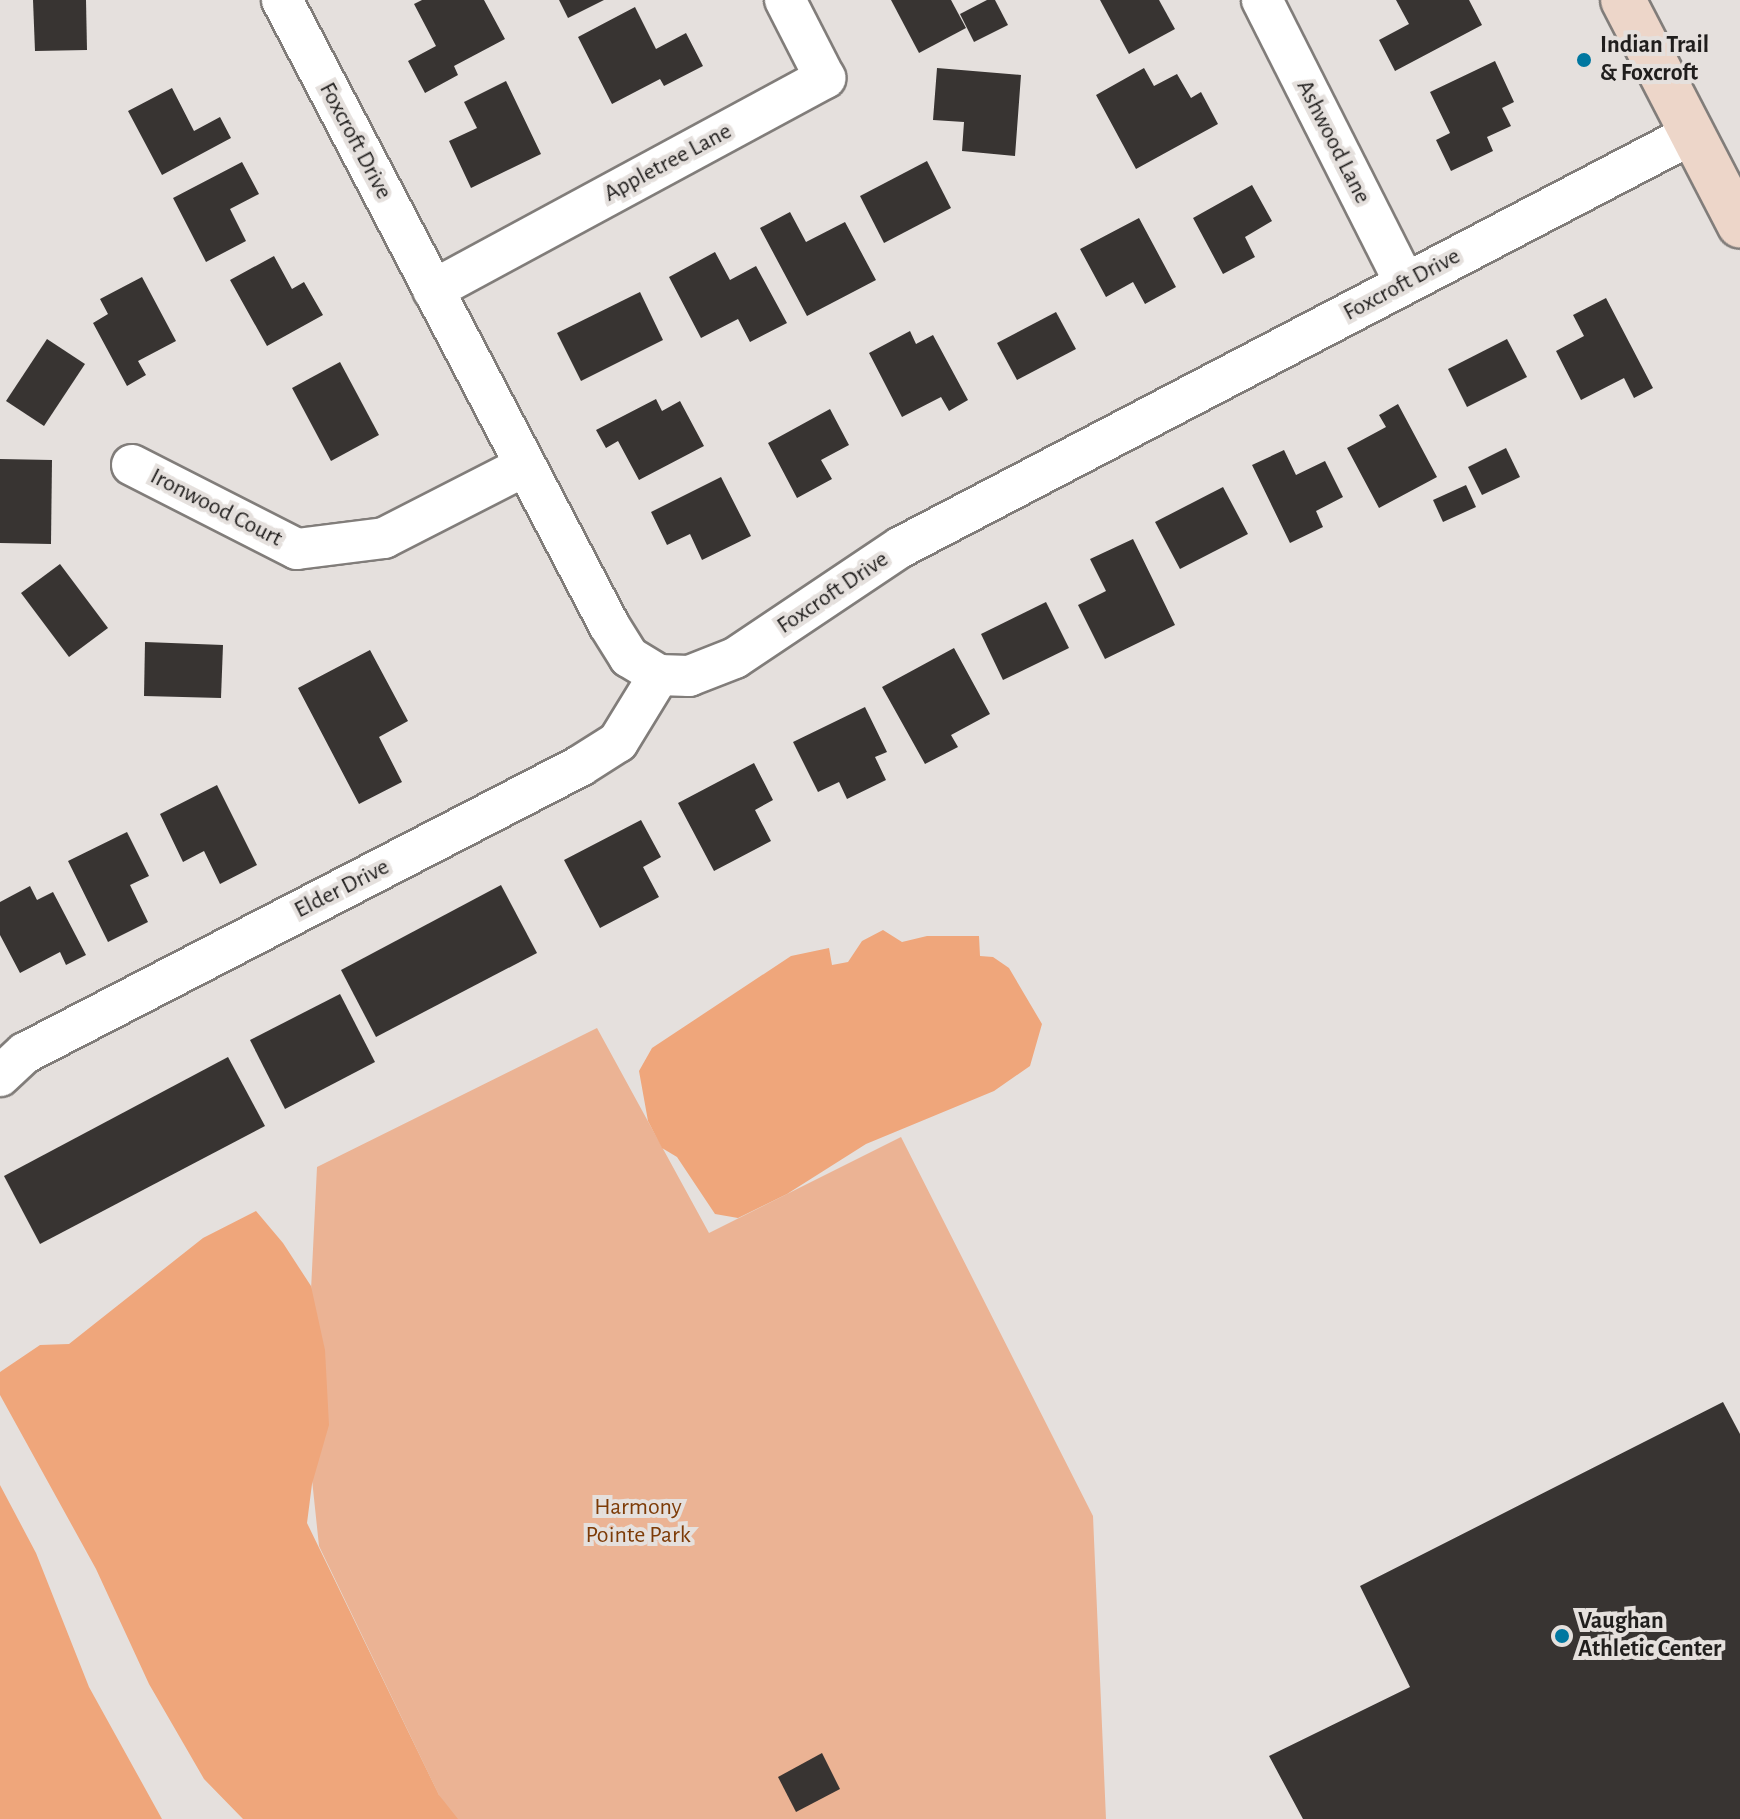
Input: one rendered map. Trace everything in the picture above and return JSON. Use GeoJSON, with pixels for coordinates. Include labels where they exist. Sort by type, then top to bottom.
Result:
{"type":"FeatureCollection","features":[{"type":"Feature","properties":{"kind":"main road"},"geometry":{"type":"LineString","coordinates":[[1623,0],[1740,226]]}},
{"type":"Feature","properties":{"kind":"street","name":"Foxcroft Drive"},"geometry":{"type":"LineString","coordinates":[[282,0],[523,467],[629,657],[659,675],[689,676],[735,658],[901,547],[1692,134]]}},
{"type":"Feature","properties":{"kind":"street","name":"Appletree Lane"},"geometry":{"type":"LineString","coordinates":[[433,290],[825,78],[785,0]]}},
{"type":"Feature","properties":{"kind":"street","name":"Ashwood Lane"},"geometry":{"type":"LineString","coordinates":[[1262,0],[1405,283]]}},
{"type":"Feature","properties":{"kind":"street","name":"Ironwood Court"},"geometry":{"type":"LineString","coordinates":[[132,465],[297,549],[384,538],[523,467]]}},
{"type":"Feature","properties":{"kind":"street","name":"Elder Drive"},"geometry":{"type":"LineString","coordinates":[[0,1076],[25,1053],[580,766],[618,742],[659,675]]}},
{"type":"Feature","properties":{"kind":"green space","name":"Harmony Pointe Park"},"geometry":{"type":"Polygon","coordinates":[[[597,1028],[709,1233],[901,1137],[1093,1516],[1106,1819],[454,1819],[449,1816],[319,1546],[305,1413],[317,1167],[597,1028]]]}},
{"type":"Feature","properties":{"kind":"shaded area"},"geometry":{"type":"Polygon","coordinates":[[[883,930],[902,942],[927,936],[979,936],[980,956],[993,957],[1009,968],[1042,1024],[1030,1066],[994,1091],[866,1144],[787,1194],[738,1218],[715,1214],[677,1157],[662,1148],[648,1121],[639,1071],[652,1048],[791,956],[829,948],[832,965],[848,962],[862,941],[883,930]]]}},
{"type":"Feature","properties":{"kind":"shaded area"},"geometry":{"type":"Polygon","coordinates":[[[256,1211],[283,1243],[311,1286],[325,1350],[329,1425],[312,1484],[307,1523],[439,1795],[458,1819],[243,1819],[204,1779],[149,1684],[96,1569],[0,1395],[0,1372],[40,1345],[69,1344],[203,1238],[256,1211]]]}},
{"type":"Feature","properties":{"kind":"shaded area"},"geometry":{"type":"Polygon","coordinates":[[[0,1485],[36,1553],[89,1687],[162,1819],[0,1819],[0,1485]]]}},
{"type":"Feature","properties":{"kind":"building"},"geometry":{"type":"Polygon","coordinates":[[[33,0],[86,0],[87,50],[35,51],[33,0]]]}},
{"type":"Feature","properties":{"kind":"building"},"geometry":{"type":"Polygon","coordinates":[[[422,0],[484,0],[505,39],[454,66],[458,75],[425,93],[408,61],[436,46],[414,4],[422,0]]]}},
{"type":"Feature","properties":{"kind":"building"},"geometry":{"type":"Polygon","coordinates":[[[559,0],[604,0],[568,18],[559,0]]]}},
{"type":"Feature","properties":{"kind":"building"},"geometry":{"type":"Polygon","coordinates":[[[891,0],[951,0],[966,28],[919,53],[891,0]]]}},
{"type":"Feature","properties":{"kind":"building"},"geometry":{"type":"Polygon","coordinates":[[[987,0],[995,0],[1008,25],[974,42],[960,14],[987,0]]]}},
{"type":"Feature","properties":{"kind":"building"},"geometry":{"type":"Polygon","coordinates":[[[1100,0],[1159,0],[1175,29],[1129,54],[1100,0]]]}},
{"type":"Feature","properties":{"kind":"building"},"geometry":{"type":"Polygon","coordinates":[[[1396,0],[1469,0],[1482,25],[1395,71],[1379,40],[1409,24],[1396,0]]]}},
{"type":"Feature","properties":{"kind":"building"},"geometry":{"type":"Polygon","coordinates":[[[635,7],[656,49],[686,33],[703,66],[664,86],[660,79],[612,104],[578,37],[635,7]]]}},
{"type":"Feature","properties":{"kind":"building"},"geometry":{"type":"Polygon","coordinates":[[[1495,61],[1514,102],[1502,108],[1511,126],[1487,137],[1493,151],[1451,171],[1436,140],[1450,133],[1430,92],[1495,61]]]}},
{"type":"Feature","properties":{"kind":"building"},"geometry":{"type":"Polygon","coordinates":[[[937,68],[1021,75],[1015,156],[962,151],[964,122],[933,120],[937,68]]]}},
{"type":"Feature","properties":{"kind":"building"},"geometry":{"type":"Polygon","coordinates":[[[1144,68],[1154,86],[1177,74],[1191,98],[1201,92],[1218,124],[1136,169],[1096,95],[1144,68]]]}},
{"type":"Feature","properties":{"kind":"building"},"geometry":{"type":"Polygon","coordinates":[[[506,81],[541,154],[471,188],[449,141],[477,128],[464,102],[506,81]]]}},
{"type":"Feature","properties":{"kind":"building"},"geometry":{"type":"Polygon","coordinates":[[[172,88],[194,131],[220,117],[231,138],[162,175],[128,111],[172,88]]]}},
{"type":"Feature","properties":{"kind":"building"},"geometry":{"type":"Polygon","coordinates":[[[927,161],[951,208],[884,243],[860,196],[927,161]]]}},
{"type":"Feature","properties":{"kind":"building"},"geometry":{"type":"Polygon","coordinates":[[[242,162],[259,194],[230,209],[246,241],[206,262],[173,198],[242,162]]]}},
{"type":"Feature","properties":{"kind":"building"},"geometry":{"type":"Polygon","coordinates":[[[1252,185],[1272,221],[1245,237],[1255,257],[1223,274],[1193,218],[1252,185]]]}},
{"type":"Feature","properties":{"kind":"building"},"geometry":{"type":"Polygon","coordinates":[[[790,212],[806,242],[845,222],[876,280],[807,316],[760,228],[790,212]]]}},
{"type":"Feature","properties":{"kind":"building"},"geometry":{"type":"Polygon","coordinates":[[[1139,218],[1176,287],[1145,304],[1133,282],[1106,297],[1080,249],[1139,218]]]}},
{"type":"Feature","properties":{"kind":"building"},"geometry":{"type":"Polygon","coordinates":[[[715,252],[730,280],[756,266],[787,323],[750,342],[738,319],[701,338],[669,277],[715,252]]]}},
{"type":"Feature","properties":{"kind":"building"},"geometry":{"type":"Polygon","coordinates":[[[274,256],[292,289],[304,282],[323,315],[267,346],[230,280],[274,256]]]}},
{"type":"Feature","properties":{"kind":"building"},"geometry":{"type":"Polygon","coordinates":[[[142,277],[176,341],[138,361],[146,375],[127,386],[93,323],[108,314],[100,299],[142,277]]]}},
{"type":"Feature","properties":{"kind":"building"},"geometry":{"type":"Polygon","coordinates":[[[640,292],[663,340],[581,381],[557,333],[640,292]]]}},
{"type":"Feature","properties":{"kind":"building"},"geometry":{"type":"Polygon","coordinates":[[[1606,298],[1653,388],[1634,398],[1624,378],[1581,400],[1556,351],[1584,336],[1573,315],[1606,298]]]}},
{"type":"Feature","properties":{"kind":"building"},"geometry":{"type":"Polygon","coordinates":[[[1056,312],[1076,349],[1017,380],[997,343],[1056,312]]]}},
{"type":"Feature","properties":{"kind":"building"},"geometry":{"type":"Polygon","coordinates":[[[910,331],[916,344],[933,335],[968,400],[949,411],[941,397],[902,417],[869,353],[910,331]]]}},
{"type":"Feature","properties":{"kind":"building"},"geometry":{"type":"Polygon","coordinates":[[[47,339],[85,364],[44,426],[6,401],[47,339]]]}},
{"type":"Feature","properties":{"kind":"building"},"geometry":{"type":"Polygon","coordinates":[[[1507,339],[1527,377],[1467,407],[1448,369],[1507,339]]]}},
{"type":"Feature","properties":{"kind":"building"},"geometry":{"type":"Polygon","coordinates":[[[340,362],[379,435],[331,461],[292,388],[340,362]]]}},
{"type":"Feature","properties":{"kind":"building"},"geometry":{"type":"Polygon","coordinates":[[[656,399],[662,411],[680,401],[704,446],[639,480],[618,441],[606,448],[596,430],[656,399]]]}},
{"type":"Feature","properties":{"kind":"building"},"geometry":{"type":"Polygon","coordinates":[[[1398,404],[1437,477],[1379,508],[1347,448],[1386,427],[1379,415],[1398,404]]]}},
{"type":"Feature","properties":{"kind":"building"},"geometry":{"type":"Polygon","coordinates":[[[830,409],[849,445],[821,460],[832,479],[797,498],[768,443],[830,409]]]}},
{"type":"Feature","properties":{"kind":"building"},"geometry":{"type":"Polygon","coordinates":[[[1506,448],[1520,477],[1482,495],[1468,467],[1506,448]]]}},
{"type":"Feature","properties":{"kind":"building"},"geometry":{"type":"Polygon","coordinates":[[[1284,450],[1296,475],[1325,461],[1343,497],[1316,511],[1323,527],[1290,543],[1252,465],[1284,450]]]}},
{"type":"Feature","properties":{"kind":"building"},"geometry":{"type":"Polygon","coordinates":[[[0,459],[52,460],[51,544],[0,543],[0,459]]]}},
{"type":"Feature","properties":{"kind":"building"},"geometry":{"type":"Polygon","coordinates":[[[721,477],[751,536],[702,560],[690,534],[667,545],[651,512],[721,477]]]}},
{"type":"Feature","properties":{"kind":"building"},"geometry":{"type":"Polygon","coordinates":[[[1466,485],[1476,507],[1443,522],[1433,500],[1466,485]]]}},
{"type":"Feature","properties":{"kind":"building"},"geometry":{"type":"Polygon","coordinates":[[[1223,487],[1248,534],[1180,569],[1155,522],[1223,487]]]}},
{"type":"Feature","properties":{"kind":"building"},"geometry":{"type":"Polygon","coordinates":[[[1133,539],[1175,625],[1105,659],[1078,605],[1106,591],[1090,559],[1133,539]]]}},
{"type":"Feature","properties":{"kind":"building"},"geometry":{"type":"Polygon","coordinates":[[[60,564],[108,628],[69,657],[21,593],[60,564]]]}},
{"type":"Feature","properties":{"kind":"building"},"geometry":{"type":"Polygon","coordinates":[[[1046,602],[1069,648],[1003,680],[981,634],[1046,602]]]}},
{"type":"Feature","properties":{"kind":"building"},"geometry":{"type":"Polygon","coordinates":[[[145,642],[223,645],[221,698],[144,696],[145,642]]]}},
{"type":"Feature","properties":{"kind":"building"},"geometry":{"type":"Polygon","coordinates":[[[954,648],[990,714],[951,735],[958,747],[925,764],[882,687],[954,648]]]}},
{"type":"Feature","properties":{"kind":"building"},"geometry":{"type":"Polygon","coordinates":[[[370,650],[408,721],[379,737],[402,782],[359,804],[298,688],[370,650]]]}},
{"type":"Feature","properties":{"kind":"building"},"geometry":{"type":"Polygon","coordinates":[[[865,707],[887,752],[875,757],[886,780],[847,799],[839,782],[818,792],[793,742],[865,707]]]}},
{"type":"Feature","properties":{"kind":"building"},"geometry":{"type":"Polygon","coordinates":[[[754,763],[773,800],[755,810],[771,841],[714,871],[678,803],[754,763]]]}},
{"type":"Feature","properties":{"kind":"building"},"geometry":{"type":"Polygon","coordinates":[[[217,785],[257,865],[220,884],[204,851],[183,862],[160,814],[217,785]]]}},
{"type":"Feature","properties":{"kind":"building"},"geometry":{"type":"Polygon","coordinates":[[[641,820],[661,857],[643,867],[659,897],[600,928],[564,860],[641,820]]]}},
{"type":"Feature","properties":{"kind":"building"},"geometry":{"type":"Polygon","coordinates":[[[127,832],[149,876],[130,885],[148,922],[108,942],[68,861],[127,832]]]}},
{"type":"Feature","properties":{"kind":"building"},"geometry":{"type":"Polygon","coordinates":[[[501,885],[537,953],[376,1037],[341,970],[501,885]]]}},
{"type":"Feature","properties":{"kind":"building"},"geometry":{"type":"Polygon","coordinates":[[[30,886],[37,900],[53,892],[86,955],[66,965],[60,952],[20,973],[0,935],[0,902],[30,886]]]}},
{"type":"Feature","properties":{"kind":"building"},"geometry":{"type":"Polygon","coordinates":[[[340,994],[375,1062],[285,1109],[250,1040],[340,994]]]}},
{"type":"Feature","properties":{"kind":"building"},"geometry":{"type":"Polygon","coordinates":[[[228,1057],[265,1126],[40,1244],[4,1176],[228,1057]]]}},
{"type":"Feature","properties":{"kind":"building","name":"Vaughan Athletic Center"},"geometry":{"type":"Polygon","coordinates":[[[1723,1402],[1740,1434],[1740,1819],[1303,1819],[1269,1756],[1410,1687],[1360,1586],[1723,1402]]]}},
{"type":"Feature","properties":{"kind":"building"},"geometry":{"type":"Polygon","coordinates":[[[822,1753],[840,1789],[796,1812],[778,1777],[822,1753]]]}},
{"type":"Feature","properties":{"kind":"place","name":"Indian Trail & Foxcroft"},"geometry":{"type":"Point","coordinates":[1584,60]}},
{"type":"Feature","properties":{"kind":"place","name":"Vaughan Athletic Center"},"geometry":{"type":"Point","coordinates":[1562,1636]}}]}
